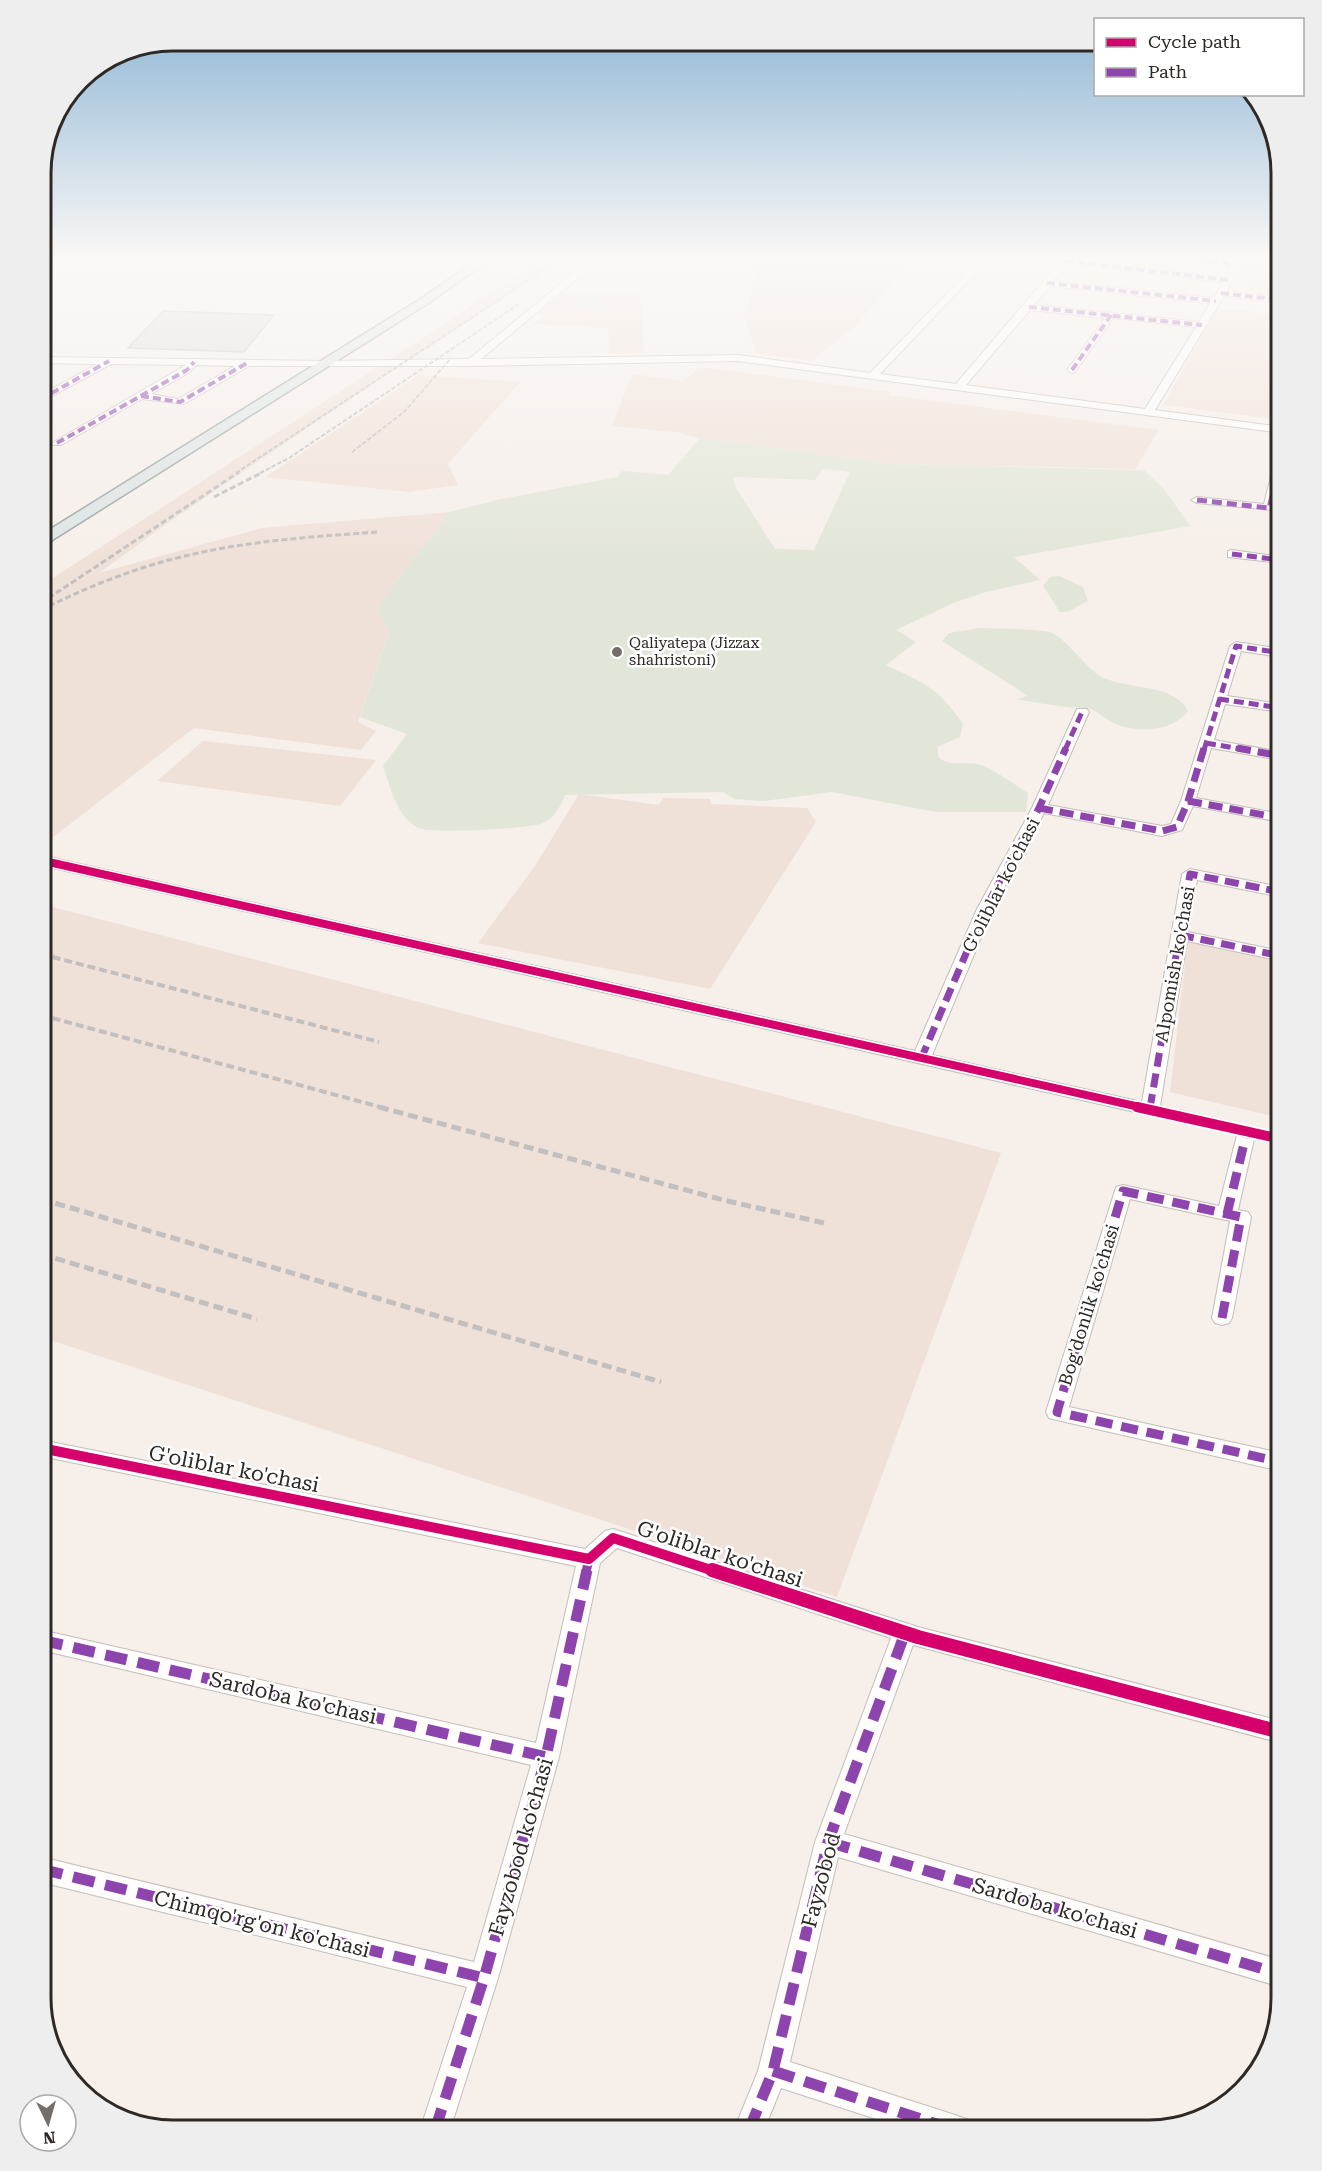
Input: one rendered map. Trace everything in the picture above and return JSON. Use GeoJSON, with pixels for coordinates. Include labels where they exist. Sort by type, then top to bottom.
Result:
{"type":"FeatureCollection","features":[{"type":"Feature","properties":{"kind":"main road"},"geometry":{"type":"LineString","coordinates":[[51,535],[331,359]]}},
{"type":"Feature","properties":{"kind":"street"},"geometry":{"type":"LineString","coordinates":[[470,363],[474,359]]}},
{"type":"Feature","properties":{"kind":"street"},"geometry":{"type":"LineString","coordinates":[[51,360],[324,364],[668,359]]}},
{"type":"Feature","properties":{"kind":"street"},"geometry":{"type":"LineString","coordinates":[[747,359],[1271,429]]}},
{"type":"Feature","properties":{"kind":"street"},"geometry":{"type":"LineString","coordinates":[[871,377],[888,359]]}},
{"type":"Feature","properties":{"kind":"street"},"geometry":{"type":"LineString","coordinates":[[958,388],[983,359]]}},
{"type":"Feature","properties":{"kind":"street"},"geometry":{"type":"LineString","coordinates":[[1072,370],[1080,359]]}},
{"type":"Feature","properties":{"kind":"street"},"geometry":{"type":"LineString","coordinates":[[1148,413],[1181,359]]}},
{"type":"Feature","properties":{"kind":"street"},"geometry":{"type":"LineString","coordinates":[[51,393],[109,361]]}},
{"type":"Feature","properties":{"kind":"street"},"geometry":{"type":"LineString","coordinates":[[57,443],[187,370],[194,362]]}},
{"type":"Feature","properties":{"kind":"street"},"geometry":{"type":"LineString","coordinates":[[141,396],[180,402],[247,363]]}},
{"type":"Feature","properties":{"kind":"street"},"geometry":{"type":"LineString","coordinates":[[1197,500],[1269,508],[1271,500]]}},
{"type":"Feature","properties":{"kind":"street"},"geometry":{"type":"LineString","coordinates":[[1232,554],[1271,559]]}},
{"type":"Feature","properties":{"kind":"street"},"geometry":{"type":"LineString","coordinates":[[1039,808],[1162,831],[1177,827],[1188,801],[1236,646],[1271,651]]}},
{"type":"Feature","properties":{"kind":"street"},"geometry":{"type":"LineString","coordinates":[[1219,699],[1271,707]]}},
{"type":"Feature","properties":{"kind":"street","name":"G'oliblar ko'chasi"},"geometry":{"type":"LineString","coordinates":[[921,1059],[985,909],[1039,808],[1082,712]]}},
{"type":"Feature","properties":{"kind":"street"},"geometry":{"type":"LineString","coordinates":[[1206,743],[1271,754]]}},
{"type":"Feature","properties":{"kind":"street"},"geometry":{"type":"LineString","coordinates":[[1188,801],[1271,817]]}},
{"type":"Feature","properties":{"kind":"street"},"geometry":{"type":"LineString","coordinates":[[53,863],[1271,1136]]}},
{"type":"Feature","properties":{"kind":"street","name":"Alpomish ko'chasi"},"geometry":{"type":"LineString","coordinates":[[1150,1110],[1190,874],[1271,890]]}},
{"type":"Feature","properties":{"kind":"street"},"geometry":{"type":"LineString","coordinates":[[1180,935],[1271,954]]}},
{"type":"Feature","properties":{"kind":"street"},"geometry":{"type":"LineString","coordinates":[[1222,1318],[1241,1217],[1227,1214],[1247,1131]]}},
{"type":"Feature","properties":{"kind":"street","name":"Bog'donlik ko'chasi"},"geometry":{"type":"LineString","coordinates":[[1227,1214],[1123,1191],[1056,1412],[1271,1460]]}},
{"type":"Feature","properties":{"kind":"street","name":"G'oliblar ko'chasi"},"geometry":{"type":"LineString","coordinates":[[51,1450],[589,1559],[613,1538],[905,1633],[1271,1729]]}},
{"type":"Feature","properties":{"kind":"street","name":"Fayzobod ko'chasi"},"geometry":{"type":"LineString","coordinates":[[438,2120],[484,1978],[546,1757],[589,1559]]}},
{"type":"Feature","properties":{"kind":"street","name":"Fayzobod"},"geometry":{"type":"LineString","coordinates":[[753,2120],[773,2071],[828,1842],[905,1633]]}},
{"type":"Feature","properties":{"kind":"street","name":"Sardoba ko'chasi"},"geometry":{"type":"LineString","coordinates":[[51,1643],[546,1757]]}},
{"type":"Feature","properties":{"kind":"street","name":"Sardoba ko'chasi"},"geometry":{"type":"LineString","coordinates":[[828,1842],[1271,1971]]}},
{"type":"Feature","properties":{"kind":"street","name":"Chimqo'rg'on ko'chasi"},"geometry":{"type":"LineString","coordinates":[[51,1872],[484,1978]]}},
{"type":"Feature","properties":{"kind":"street"},"geometry":{"type":"LineString","coordinates":[[773,2071],[924,2120]]}},
{"type":"Feature","properties":{"kind":"shaded area"},"geometry":{"type":"Polygon","coordinates":[[[389,359],[411,359],[172,520],[99,573],[262,528],[450,512],[376,607],[389,631],[358,722],[376,731],[361,750],[194,728],[51,839],[51,579],[389,359]]]}},
{"type":"Feature","properties":{"kind":"shaded area"},"geometry":{"type":"Polygon","coordinates":[[[1189,359],[1271,359],[1271,419],[1163,405],[1189,359]]]}},
{"type":"Feature","properties":{"kind":"shaded area"},"geometry":{"type":"Polygon","coordinates":[[[700,367],[892,392],[889,395],[1159,430],[1135,469],[896,464],[700,438],[683,435],[684,433],[612,426],[632,374],[683,381],[700,367]]]}},
{"type":"Feature","properties":{"kind":"shaded area"},"geometry":{"type":"Polygon","coordinates":[[[419,375],[520,382],[448,464],[458,485],[409,492],[265,477],[419,375]]]}},
{"type":"Feature","properties":{"kind":"shaded area","name":"Qaliyatepa (Jizzax shahristoni)"},"geometry":{"type":"Polygon","coordinates":[[[700,438],[896,464],[1144,470],[1164,489],[1190,526],[1014,557],[1040,580],[986,592],[953,603],[896,630],[916,642],[886,665],[938,694],[963,724],[960,737],[937,747],[939,758],[949,763],[981,765],[999,774],[1028,793],[1026,812],[936,812],[832,792],[764,801],[735,799],[723,792],[565,795],[557,811],[547,821],[520,827],[442,831],[419,828],[411,823],[395,801],[383,766],[407,734],[360,717],[389,632],[376,607],[450,512],[501,499],[618,477],[622,471],[668,475],[700,438]],[[823,469],[815,480],[733,477],[736,488],[775,549],[814,550],[850,472],[823,469]]]}},
{"type":"Feature","properties":{"kind":"shaded area"},"geometry":{"type":"Polygon","coordinates":[[[1059,576],[1083,587],[1088,601],[1067,612],[1060,612],[1043,586],[1050,577],[1059,576]]]}},
{"type":"Feature","properties":{"kind":"shaded area"},"geometry":{"type":"Polygon","coordinates":[[[980,628],[1023,629],[1055,634],[1097,674],[1119,683],[1171,695],[1181,701],[1188,711],[1181,719],[1161,728],[1138,729],[1115,724],[1089,709],[1016,699],[1028,696],[942,641],[949,633],[980,628]]]}},
{"type":"Feature","properties":{"kind":"shaded area"},"geometry":{"type":"Polygon","coordinates":[[[203,741],[376,760],[340,806],[157,781],[203,741]]]}},
{"type":"Feature","properties":{"kind":"shaded area"},"geometry":{"type":"Polygon","coordinates":[[[579,794],[659,805],[663,798],[710,799],[711,804],[807,808],[816,822],[710,989],[478,943],[535,866],[579,794]]]}},
{"type":"Feature","properties":{"kind":"shaded area"},"geometry":{"type":"Polygon","coordinates":[[[51,907],[1001,1153],[837,1597],[51,1340],[51,907]]]}},
{"type":"Feature","properties":{"kind":"shaded area"},"geometry":{"type":"Polygon","coordinates":[[[1188,939],[1271,957],[1271,1116],[1170,1092],[1188,939]]]}},
{"type":"Feature","properties":{"kind":"railway"},"geometry":{"type":"LineString","coordinates":[[236,473],[408,359]]}},
{"type":"Feature","properties":{"kind":"railway"},"geometry":{"type":"LineString","coordinates":[[260,473],[289,458],[436,359]]}},
{"type":"Feature","properties":{"kind":"railway"},"geometry":{"type":"LineString","coordinates":[[352,452],[404,412],[450,359]]}},
{"type":"Feature","properties":{"kind":"railway"},"geometry":{"type":"LineString","coordinates":[[51,596],[239,472]]}},
{"type":"Feature","properties":{"kind":"railway"},"geometry":{"type":"LineString","coordinates":[[214,497],[263,472]]}},
{"type":"Feature","properties":{"kind":"railway"},"geometry":{"type":"LineString","coordinates":[[51,605],[128,573],[202,552],[277,540],[377,532]]}},
{"type":"Feature","properties":{"kind":"railway"},"geometry":{"type":"LineString","coordinates":[[51,957],[379,1042]]}},
{"type":"Feature","properties":{"kind":"railway"},"geometry":{"type":"LineString","coordinates":[[51,1018],[384,1108]]}},
{"type":"Feature","properties":{"kind":"railway"},"geometry":{"type":"LineString","coordinates":[[379,1107],[723,1200],[824,1223]]}},
{"type":"Feature","properties":{"kind":"railway"},"geometry":{"type":"LineString","coordinates":[[51,1202],[661,1382]]}},
{"type":"Feature","properties":{"kind":"railway"},"geometry":{"type":"LineString","coordinates":[[51,1257],[257,1319]]}},
{"type":"Feature","properties":{"kind":"marked path"},"geometry":{"type":"LineString","coordinates":[[1072,370],[1080,359]]}},
{"type":"Feature","properties":{"kind":"marked path"},"geometry":{"type":"LineString","coordinates":[[51,393],[109,361]]}},
{"type":"Feature","properties":{"kind":"marked path"},"geometry":{"type":"LineString","coordinates":[[57,443],[187,370],[194,362]]}},
{"type":"Feature","properties":{"kind":"marked path"},"geometry":{"type":"LineString","coordinates":[[141,396],[180,402],[247,363]]}},
{"type":"Feature","properties":{"kind":"marked path"},"geometry":{"type":"LineString","coordinates":[[1197,500],[1269,508],[1271,500]]}},
{"type":"Feature","properties":{"kind":"marked path"},"geometry":{"type":"LineString","coordinates":[[1232,554],[1271,559]]}},
{"type":"Feature","properties":{"kind":"marked path"},"geometry":{"type":"LineString","coordinates":[[1039,808],[1162,831],[1177,827],[1188,801],[1236,646],[1271,651]]}},
{"type":"Feature","properties":{"kind":"marked path"},"geometry":{"type":"LineString","coordinates":[[1219,699],[1271,707]]}},
{"type":"Feature","properties":{"kind":"marked path"},"geometry":{"type":"LineString","coordinates":[[921,1059],[985,909],[1039,808],[1082,712]]}},
{"type":"Feature","properties":{"kind":"marked path"},"geometry":{"type":"LineString","coordinates":[[1206,743],[1271,754]]}},
{"type":"Feature","properties":{"kind":"marked path"},"geometry":{"type":"LineString","coordinates":[[1188,801],[1271,816]]}},
{"type":"Feature","properties":{"kind":"marked path"},"geometry":{"type":"LineString","coordinates":[[1150,1110],[1190,874],[1271,890]]}},
{"type":"Feature","properties":{"kind":"marked path"},"geometry":{"type":"LineString","coordinates":[[1180,935],[1271,954]]}},
{"type":"Feature","properties":{"kind":"marked path"},"geometry":{"type":"LineString","coordinates":[[1227,1214],[1247,1131]]}},
{"type":"Feature","properties":{"kind":"marked path"},"geometry":{"type":"LineString","coordinates":[[1222,1318],[1241,1217],[1123,1191],[1057,1412],[1271,1460]]}},
{"type":"Feature","properties":{"kind":"marked path"},"geometry":{"type":"LineString","coordinates":[[438,2120],[484,1978],[546,1757],[589,1559]]}},
{"type":"Feature","properties":{"kind":"marked path"},"geometry":{"type":"LineString","coordinates":[[753,2120],[773,2071],[828,1842],[905,1633]]}},
{"type":"Feature","properties":{"kind":"marked path"},"geometry":{"type":"LineString","coordinates":[[51,1642],[546,1757]]}},
{"type":"Feature","properties":{"kind":"marked path"},"geometry":{"type":"LineString","coordinates":[[828,1842],[1271,1971]]}},
{"type":"Feature","properties":{"kind":"marked path"},"geometry":{"type":"LineString","coordinates":[[51,1871],[484,1978]]}},
{"type":"Feature","properties":{"kind":"marked path"},"geometry":{"type":"LineString","coordinates":[[773,2071],[924,2120]]}},
{"type":"Feature","properties":{"kind":"cycle path"},"geometry":{"type":"LineString","coordinates":[[53,863],[1271,1137]]}},
{"type":"Feature","properties":{"kind":"cycle path"},"geometry":{"type":"LineString","coordinates":[[51,1450],[589,1559],[613,1538],[918,1637],[1271,1729]]}},
{"type":"Feature","properties":{"kind":"place","name":"Qaliyatepa (Jizzax shahristoni)"},"geometry":{"type":"Point","coordinates":[617,652]}}]}
